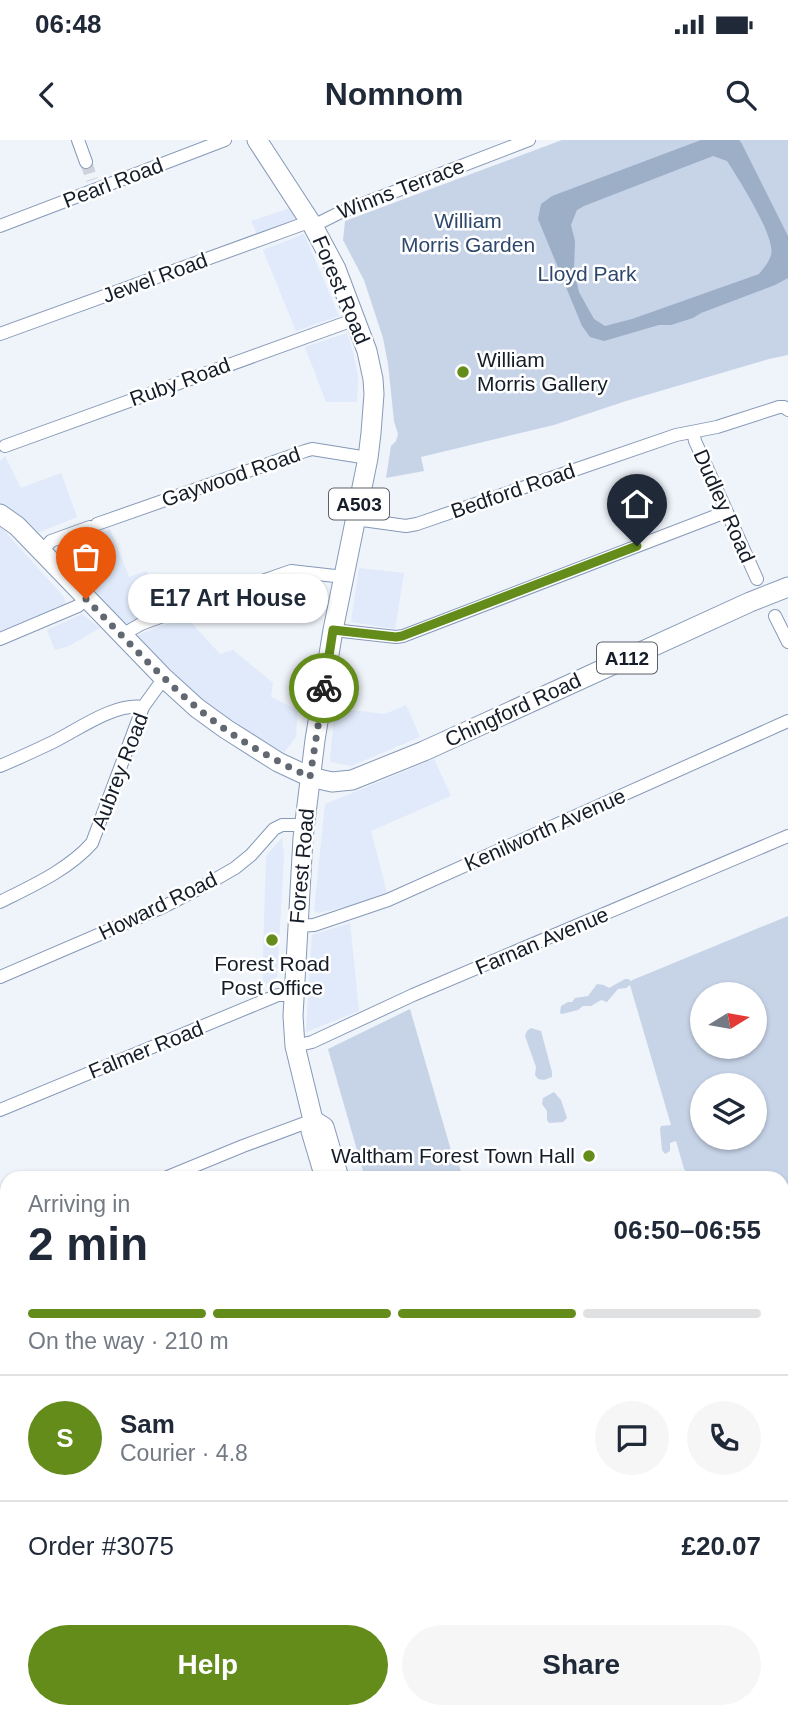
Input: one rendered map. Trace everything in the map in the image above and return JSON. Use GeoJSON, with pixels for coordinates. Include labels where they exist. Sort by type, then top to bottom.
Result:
{"type":"FeatureCollection","features":[{"type":"Feature","properties":{"kind":"main road","name":"Forest Road"},"geometry":{"type":"LineString","coordinates":[[257,140],[311,223],[339,276],[367,351],[373,379],[368,458],[344,577],[338,631],[299,825],[298,926],[293,995],[295,1046],[313,1120],[311,1131],[323,1171]]}},
{"type":"Feature","properties":{"kind":"main road","name":"A112"},"geometry":{"type":"LineString","coordinates":[[0,514],[42,551],[86,599],[197,708],[278,762],[310,777]]}},
{"type":"Feature","properties":{"kind":"main road","name":"Chingford Road"},"geometry":{"type":"LineString","coordinates":[[310,777],[341,782],[427,750],[788,587]]}},
{"type":"Feature","properties":{"kind":"main road","name":"Forest Road"},"geometry":{"type":"LineString","coordinates":[[313,1120],[324,1127],[337,1171]]}},
{"type":"Feature","properties":{"kind":"street"},"geometry":{"type":"LineString","coordinates":[[78,140],[86,162]]}},
{"type":"Feature","properties":{"kind":"street","name":"Pearl Road"},"geometry":{"type":"LineString","coordinates":[[0,226],[93,185],[225,140]]}},
{"type":"Feature","properties":{"kind":"street","name":"Winns Terrace"},"geometry":{"type":"LineString","coordinates":[[311,223],[529,140]]}},
{"type":"Feature","properties":{"kind":"street","name":"Jewel Road"},"geometry":{"type":"LineString","coordinates":[[0,334],[311,223]]}},
{"type":"Feature","properties":{"kind":"street","name":"Ruby Road"},"geometry":{"type":"LineString","coordinates":[[2,447],[356,319]]}},
{"type":"Feature","properties":{"kind":"street","name":"Bedford Road"},"geometry":{"type":"LineString","coordinates":[[355,519],[405,526],[417,524],[676,435],[717,427],[779,407],[788,410]]}},
{"type":"Feature","properties":{"kind":"street","name":"Dudley Road"},"geometry":{"type":"LineString","coordinates":[[693,432],[757,579]]}},
{"type":"Feature","properties":{"kind":"street","name":"Gaywood Road"},"geometry":{"type":"LineString","coordinates":[[42,551],[51,541],[312,449],[368,458]]}},
{"type":"Feature","properties":{"kind":"street"},"geometry":{"type":"LineString","coordinates":[[338,631],[402,636],[726,512]]}},
{"type":"Feature","properties":{"kind":"street"},"geometry":{"type":"LineString","coordinates":[[122,635],[141,624],[291,571],[344,577]]}},
{"type":"Feature","properties":{"kind":"street"},"geometry":{"type":"LineString","coordinates":[[0,639],[78,606],[86,599]]}},
{"type":"Feature","properties":{"kind":"street"},"geometry":{"type":"LineString","coordinates":[[775,615],[788,642]]}},
{"type":"Feature","properties":{"kind":"street","name":"Aubrey Road"},"geometry":{"type":"LineString","coordinates":[[0,902],[79,858],[92,843],[144,708],[164,678]]}},
{"type":"Feature","properties":{"kind":"street"},"geometry":{"type":"LineString","coordinates":[[0,766],[115,711],[133,707],[144,708]]}},
{"type":"Feature","properties":{"kind":"street","name":"Kenilworth Avenue"},"geometry":{"type":"LineString","coordinates":[[298,926],[314,925],[388,900],[788,721]]}},
{"type":"Feature","properties":{"kind":"street","name":"Howard Road"},"geometry":{"type":"LineString","coordinates":[[0,977],[193,893],[235,869],[277,827],[299,825]]}},
{"type":"Feature","properties":{"kind":"street","name":"Farnan Avenue"},"geometry":{"type":"LineString","coordinates":[[295,1046],[318,1040],[401,1000],[788,836]]}},
{"type":"Feature","properties":{"kind":"street","name":"Falmer Road"},"geometry":{"type":"LineString","coordinates":[[0,1110],[278,995],[293,995]]}},
{"type":"Feature","properties":{"kind":"street"},"geometry":{"type":"LineString","coordinates":[[182,1171],[313,1120]]}},
{"type":"Feature","properties":{"kind":"shaded area"},"geometry":{"type":"Polygon","coordinates":[[[701,140],[739,140],[788,236],[788,278],[671,325],[659,325],[604,341],[590,337],[582,326],[538,219],[541,204],[552,196],[701,140]],[[713,156],[577,210],[571,225],[575,241],[574,271],[579,292],[594,319],[605,326],[632,319],[759,274],[771,255],[768,235],[727,161],[713,156]]]}},
{"type":"Feature","properties":{"kind":"shaded area"},"geometry":{"type":"Polygon","coordinates":[[[290,208],[296,219],[257,234],[251,221],[290,208]]]}},
{"type":"Feature","properties":{"kind":"shaded area"},"geometry":{"type":"Polygon","coordinates":[[[304,234],[339,316],[296,331],[263,250],[304,234]]]}},
{"type":"Feature","properties":{"kind":"shaded area"},"geometry":{"type":"Polygon","coordinates":[[[347,333],[358,377],[357,402],[326,402],[305,347],[347,333]]]}},
{"type":"Feature","properties":{"kind":"shaded area"},"geometry":{"type":"Polygon","coordinates":[[[5,456],[21,488],[61,473],[77,517],[35,534],[0,506],[0,461],[5,456]]]}},
{"type":"Feature","properties":{"kind":"shaded area"},"geometry":{"type":"Polygon","coordinates":[[[0,526],[64,597],[66,605],[0,632],[0,526]]]}},
{"type":"Feature","properties":{"kind":"shaded area"},"geometry":{"type":"Polygon","coordinates":[[[110,529],[129,577],[147,571],[159,613],[124,625],[60,557],[60,548],[110,529]]]}},
{"type":"Feature","properties":{"kind":"shaded area"},"geometry":{"type":"Polygon","coordinates":[[[359,568],[404,573],[395,629],[351,622],[359,568]]]}},
{"type":"Feature","properties":{"kind":"shaded area"},"geometry":{"type":"Polygon","coordinates":[[[82,614],[100,628],[69,646],[55,650],[47,630],[82,614]]]}},
{"type":"Feature","properties":{"kind":"shaded area"},"geometry":{"type":"Polygon","coordinates":[[[186,617],[220,654],[233,650],[273,683],[271,697],[298,710],[296,737],[283,754],[215,711],[136,637],[186,617]]]}},
{"type":"Feature","properties":{"kind":"shaded area"},"geometry":{"type":"Polygon","coordinates":[[[406,705],[420,737],[351,766],[331,762],[335,708],[385,714],[406,705]]]}},
{"type":"Feature","properties":{"kind":"shaded area"},"geometry":{"type":"Polygon","coordinates":[[[434,759],[451,796],[371,831],[387,893],[345,907],[318,913],[314,910],[325,804],[434,759]]]}},
{"type":"Feature","properties":{"kind":"shaded area"},"geometry":{"type":"Polygon","coordinates":[[[282,838],[284,856],[277,977],[262,986],[266,856],[282,838]]]}},
{"type":"Feature","properties":{"kind":"shaded area"},"geometry":{"type":"Polygon","coordinates":[[[350,923],[359,1011],[306,1032],[312,935],[350,923]]]}},
{"type":"Feature","properties":{"kind":"green space","name":"Lloyd Park"},"geometry":{"type":"Polygon","coordinates":[[[562,140],[788,140],[788,355],[626,401],[554,425],[421,457],[424,471],[386,478],[391,446],[398,434],[394,421],[388,364],[383,338],[364,280],[343,240],[345,221],[562,140]]]}},
{"type":"Feature","properties":{"kind":"green space"},"geometry":{"type":"Polygon","coordinates":[[[788,916],[788,1171],[686,1171],[676,1141],[670,1143],[670,1151],[665,1154],[662,1150],[660,1129],[661,1126],[671,1125],[630,985],[618,989],[607,1002],[601,1000],[591,1006],[560,1013],[561,1006],[575,998],[588,996],[597,984],[609,988],[625,979],[630,981],[788,916]]]}},
{"type":"Feature","properties":{"kind":"green space"},"geometry":{"type":"Polygon","coordinates":[[[410,1009],[455,1164],[459,1165],[461,1171],[363,1171],[328,1049],[410,1009]]]}},
{"type":"Feature","properties":{"kind":"green space"},"geometry":{"type":"Polygon","coordinates":[[[531,1028],[541,1031],[552,1072],[552,1077],[544,1080],[535,1075],[536,1067],[525,1036],[531,1028]]]}},
{"type":"Feature","properties":{"kind":"green space"},"geometry":{"type":"Polygon","coordinates":[[[554,1092],[561,1100],[567,1118],[563,1122],[549,1123],[547,1111],[542,1104],[543,1098],[554,1092]]]}},
{"type":"Feature","properties":{"kind":"tunnel"},"geometry":{"type":"LineString","coordinates":[[86,162],[92,180]]}},
{"type":"Feature","properties":{"kind":"way so far"},"geometry":{"type":"LineString","coordinates":[[86,599],[197,708],[278,762],[310,777],[324,688]]}},
{"type":"Feature","properties":{"kind":"place","name":"William Morris Gallery"},"geometry":{"type":"Point","coordinates":[463,372]}},
{"type":"Feature","properties":{"kind":"place","name":"E17 Art House"},"geometry":{"type":"Point","coordinates":[86,599]}},
{"type":"Feature","properties":{"kind":"place","name":"Forest Road Post Office"},"geometry":{"type":"Point","coordinates":[272,940]}},
{"type":"Feature","properties":{"kind":"place","name":"Waltham Forest Town Hall"},"geometry":{"type":"Point","coordinates":[589,1156]}},
{"type":"Feature","properties":{"kind":"route"},"geometry":{"type":"LineString","coordinates":[[324,688],[333,630],[402,636],[637,546]]}},
{"type":"Feature","properties":{"kind":"park label","name":"William Morris Garden"},"geometry":{"type":"Point","coordinates":[468,233]}}]}
